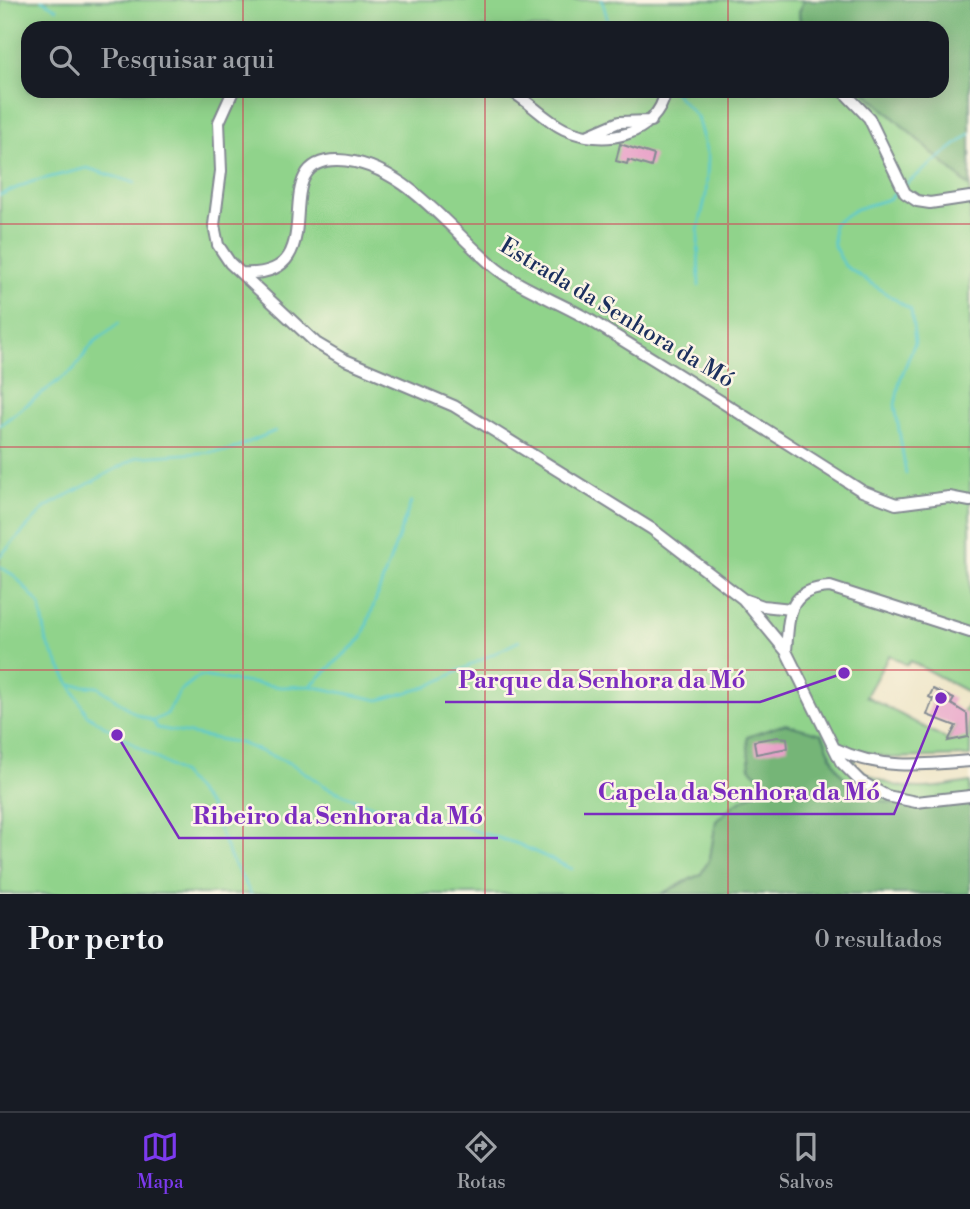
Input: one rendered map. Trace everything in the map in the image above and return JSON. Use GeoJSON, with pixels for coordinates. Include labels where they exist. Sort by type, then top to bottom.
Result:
{"type":"FeatureCollection","features":[{"type":"Feature","properties":{"kind":"street"},"geometry":{"type":"LineString","coordinates":[[230,98],[219,122],[221,171],[214,230],[225,257],[316,343],[343,359],[454,406],[489,426],[652,528],[743,599],[786,651],[841,762],[860,781],[887,796],[916,802],[970,796]]}},
{"type":"Feature","properties":{"kind":"street"},"geometry":{"type":"LineString","coordinates":[[521,98],[563,128],[589,135],[619,122],[651,121],[660,111],[664,98]]}},
{"type":"Feature","properties":{"kind":"street"},"geometry":{"type":"LineString","coordinates":[[850,98],[869,118],[905,193],[917,201],[930,204],[970,197]]}},
{"type":"Feature","properties":{"kind":"street","name":"Estrada da Senhora da Mó"},"geometry":{"type":"LineString","coordinates":[[242,273],[267,272],[277,268],[290,256],[298,238],[296,206],[300,183],[309,172],[325,162],[335,160],[381,169],[404,186],[494,267],[571,308],[862,491],[896,504],[949,497],[970,501]]}},
{"type":"Feature","properties":{"kind":"street"},"geometry":{"type":"LineString","coordinates":[[786,651],[791,609],[804,592],[830,587],[970,632]]}},
{"type":"Feature","properties":{"kind":"street"},"geometry":{"type":"LineString","coordinates":[[743,599],[763,606],[791,609]]}},
{"type":"Feature","properties":{"kind":"street"},"geometry":{"type":"LineString","coordinates":[[836,749],[874,763],[905,766],[970,761]]}},
{"type":"Feature","properties":{"kind":"green space"},"geometry":{"type":"Polygon","coordinates":[[[0,0],[803,0],[799,13],[800,21],[21,21],[21,98],[872,98],[970,187],[970,693],[910,661],[907,665],[889,655],[866,696],[948,740],[970,700],[970,756],[890,758],[857,750],[854,765],[883,781],[910,788],[970,782],[970,803],[901,805],[868,796],[841,774],[822,734],[769,785],[735,804],[716,821],[710,858],[701,874],[661,894],[0,894],[0,0]]]}},
{"type":"Feature","properties":{"kind":"green space"},"geometry":{"type":"Polygon","coordinates":[[[803,0],[970,0],[970,187],[872,98],[949,98],[949,21],[800,21],[799,13],[803,0]]]}},
{"type":"Feature","properties":{"kind":"green space"},"geometry":{"type":"Polygon","coordinates":[[[785,724],[822,734],[841,774],[868,796],[901,805],[970,803],[970,894],[661,894],[701,874],[710,858],[716,821],[735,804],[769,785],[750,768],[747,737],[785,724]]]}},
{"type":"Feature","properties":{"kind":"building"},"geometry":{"type":"Polygon","coordinates":[[[620,144],[654,155],[651,167],[628,160],[627,164],[616,161],[620,144]]]}},
{"type":"Feature","properties":{"kind":"building"},"geometry":{"type":"Polygon","coordinates":[[[933,689],[954,699],[951,704],[967,714],[968,737],[948,741],[956,726],[927,715],[933,699],[929,697],[933,689]]]}},
{"type":"Feature","properties":{"kind":"building"},"geometry":{"type":"Polygon","coordinates":[[[787,738],[788,748],[756,754],[754,741],[787,738]]]}},
{"type":"Feature","properties":{"kind":"waterway"},"geometry":{"type":"LineString","coordinates":[[42,0],[57,9]]}},
{"type":"Feature","properties":{"kind":"waterway"},"geometry":{"type":"LineString","coordinates":[[602,0],[608,21]]}},
{"type":"Feature","properties":{"kind":"waterway"},"geometry":{"type":"LineString","coordinates":[[679,98],[697,117],[708,157],[706,195],[698,230],[699,286]]}},
{"type":"Feature","properties":{"kind":"waterway"},"geometry":{"type":"LineString","coordinates":[[906,184],[970,134]]}},
{"type":"Feature","properties":{"kind":"waterway"},"geometry":{"type":"LineString","coordinates":[[0,195],[31,182],[87,168],[135,183]]}},
{"type":"Feature","properties":{"kind":"waterway"},"geometry":{"type":"LineString","coordinates":[[898,191],[889,199],[856,209],[833,224],[834,246],[845,266],[911,310],[915,342],[900,380],[895,405],[906,474]]}},
{"type":"Feature","properties":{"kind":"waterway"},"geometry":{"type":"LineString","coordinates":[[0,425],[74,369],[93,343],[119,323]]}},
{"type":"Feature","properties":{"kind":"waterway"},"geometry":{"type":"LineString","coordinates":[[0,556],[46,507],[138,457],[228,451],[275,431]]}},
{"type":"Feature","properties":{"kind":"waterway"},"geometry":{"type":"LineString","coordinates":[[311,685],[362,638],[411,502]]}},
{"type":"Feature","properties":{"kind":"waterway"},"geometry":{"type":"LineString","coordinates":[[0,567],[15,576],[40,605],[47,643],[87,715],[182,774],[210,807],[230,857],[251,894]]}},
{"type":"Feature","properties":{"kind":"waterway"},"geometry":{"type":"LineString","coordinates":[[71,685],[98,687],[136,714],[153,721],[167,714],[180,691],[199,676],[281,687],[310,686],[379,700],[427,687],[519,641]]}},
{"type":"Feature","properties":{"kind":"waterway"},"geometry":{"type":"LineString","coordinates":[[154,723],[157,728],[240,743],[292,764],[328,788],[374,807],[408,810],[518,844],[572,869]]}},
{"type":"Feature","properties":{"kind":"place","name":"Parque da Senhora da Mó"},"geometry":{"type":"Point","coordinates":[844,673]}},
{"type":"Feature","properties":{"kind":"place","name":"Capela da Senhora da Mó"},"geometry":{"type":"Point","coordinates":[941,698]}},
{"type":"Feature","properties":{"kind":"place","name":"Ribeiro da Senhora da Mó"},"geometry":{"type":"Point","coordinates":[117,735]}}]}
